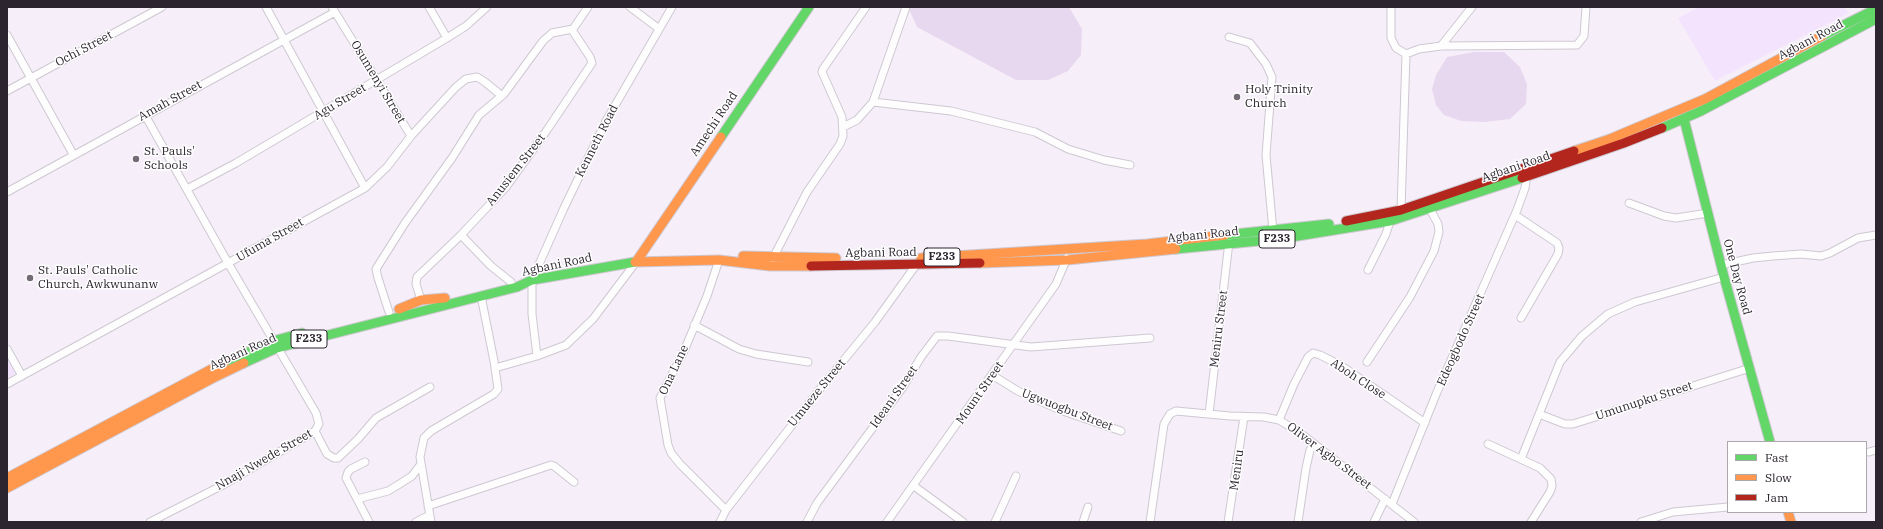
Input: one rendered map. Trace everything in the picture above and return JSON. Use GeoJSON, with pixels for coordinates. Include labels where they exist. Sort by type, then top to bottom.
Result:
{"type":"FeatureCollection","features":[{"type":"Feature","properties":{"kind":"main road","name":"Amechi Road"},"geometry":{"type":"LineString","coordinates":[[639,258],[809,7]]}},
{"type":"Feature","properties":{"kind":"main road","name":"Agbani Road"},"geometry":{"type":"LineString","coordinates":[[7,478],[198,376],[275,345],[407,308],[421,300],[439,300],[603,260],[639,258],[916,265],[1067,260],[1229,240],[1273,231],[1339,222],[1401,210],[1683,114],[1711,96],[1856,18],[1876,10]]}},
{"type":"Feature","properties":{"kind":"main road","name":"Agbani Road"},"geometry":{"type":"LineString","coordinates":[[639,258],[692,262],[719,260],[771,262],[908,258],[1229,240],[1279,239],[1390,221],[1430,209],[1624,143],[1876,19]]}},
{"type":"Feature","properties":{"kind":"main road","name":"One Day Road"},"geometry":{"type":"LineString","coordinates":[[1683,114],[1724,277],[1770,441]]}},
{"type":"Feature","properties":{"kind":"main road","name":"Agbani Road"},"geometry":{"type":"LineString","coordinates":[[7,488],[275,345],[517,287],[533,278]]}},
{"type":"Feature","properties":{"kind":"street","name":"Ochi Street"},"geometry":{"type":"LineString","coordinates":[[7,91],[162,7]]}},
{"type":"Feature","properties":{"kind":"street"},"geometry":{"type":"LineString","coordinates":[[266,7],[364,188]]}},
{"type":"Feature","properties":{"kind":"street"},"geometry":{"type":"LineString","coordinates":[[429,7],[447,38]]}},
{"type":"Feature","properties":{"kind":"street","name":"Agu Street"},"geometry":{"type":"LineString","coordinates":[[187,189],[236,163],[323,113],[447,38],[466,26],[487,7]]}},
{"type":"Feature","properties":{"kind":"street"},"geometry":{"type":"LineString","coordinates":[[389,312],[376,272],[378,266],[418,204],[452,158],[479,115],[502,96],[542,41],[552,33],[572,30],[588,7]]}},
{"type":"Feature","properties":{"kind":"street"},"geometry":{"type":"LineString","coordinates":[[630,7],[658,28]]}},
{"type":"Feature","properties":{"kind":"street","name":"Kenneth Road"},"geometry":{"type":"LineString","coordinates":[[533,278],[586,160],[658,28],[672,7]]}},
{"type":"Feature","properties":{"kind":"street"},"geometry":{"type":"LineString","coordinates":[[771,262],[808,192],[840,144],[843,136],[844,127],[842,117],[822,72],[866,7]]}},
{"type":"Feature","properties":{"kind":"street"},"geometry":{"type":"LineString","coordinates":[[844,127],[857,120],[873,102],[906,7]]}},
{"type":"Feature","properties":{"kind":"street"},"geometry":{"type":"LineString","coordinates":[[1391,7],[1391,38],[1396,48],[1406,54]]}},
{"type":"Feature","properties":{"kind":"street"},"geometry":{"type":"LineString","coordinates":[[1441,46],[1472,7]]}},
{"type":"Feature","properties":{"kind":"street"},"geometry":{"type":"LineString","coordinates":[[1406,54],[1419,49],[1441,46],[1577,46],[1584,36],[1586,7]]}},
{"type":"Feature","properties":{"kind":"street","name":"Amah Street"},"geometry":{"type":"LineString","coordinates":[[7,192],[73,154],[283,39],[333,9]]}},
{"type":"Feature","properties":{"kind":"street","name":"Osumenyi Street"},"geometry":{"type":"LineString","coordinates":[[333,9],[411,136]]}},
{"type":"Feature","properties":{"kind":"street","name":"Anusiem Street"},"geometry":{"type":"LineString","coordinates":[[421,300],[416,284],[417,277],[461,235],[518,172],[548,130],[592,63],[590,57],[572,30]]}},
{"type":"Feature","properties":{"kind":"street"},"geometry":{"type":"LineString","coordinates":[[7,35],[73,154]]}},
{"type":"Feature","properties":{"kind":"street"},"geometry":{"type":"LineString","coordinates":[[1229,37],[1250,43],[1266,64],[1272,77],[1266,155],[1273,231]]}},
{"type":"Feature","properties":{"kind":"street"},"geometry":{"type":"LineString","coordinates":[[1401,210],[1406,54]]}},
{"type":"Feature","properties":{"kind":"street","name":"Ufuma Street"},"geometry":{"type":"LineString","coordinates":[[7,384],[364,188],[387,167],[411,136],[456,87],[467,78],[473,77],[481,80],[502,96]]}},
{"type":"Feature","properties":{"kind":"street"},"geometry":{"type":"LineString","coordinates":[[873,102],[950,112],[1035,132],[1068,149],[1104,160],[1130,165]]}},
{"type":"Feature","properties":{"kind":"street","name":"Nnaji Nwede Street"},"geometry":{"type":"LineString","coordinates":[[145,115],[228,264],[316,413],[319,424],[315,431],[221,486],[150,522]]}},
{"type":"Feature","properties":{"kind":"street","name":"Edeogbodo Street"},"geometry":{"type":"LineString","coordinates":[[1392,504],[1425,423],[1515,215],[1525,188],[1526,181],[1524,177]]}},
{"type":"Feature","properties":{"kind":"street"},"geometry":{"type":"LineString","coordinates":[[1629,203],[1664,216],[1676,218],[1708,213]]}},
{"type":"Feature","properties":{"kind":"street"},"geometry":{"type":"LineString","coordinates":[[1367,362],[1410,297],[1434,251],[1438,238],[1438,224],[1430,209]]}},
{"type":"Feature","properties":{"kind":"street"},"geometry":{"type":"LineString","coordinates":[[1515,215],[1558,243],[1559,248],[1558,254],[1521,318]]}},
{"type":"Feature","properties":{"kind":"street"},"geometry":{"type":"LineString","coordinates":[[1368,270],[1386,234],[1390,221]]}},
{"type":"Feature","properties":{"kind":"street"},"geometry":{"type":"LineString","coordinates":[[461,235],[491,266],[511,282]]}},
{"type":"Feature","properties":{"kind":"street"},"geometry":{"type":"LineString","coordinates":[[1721,265],[1753,258],[1773,256],[1802,254],[1822,256],[1858,238],[1876,237]]}},
{"type":"Feature","properties":{"kind":"street","name":"Meniru Street"},"geometry":{"type":"LineString","coordinates":[[1209,414],[1229,240]]}},
{"type":"Feature","properties":{"kind":"street","name":"Mount Street"},"geometry":{"type":"LineString","coordinates":[[887,522],[1015,344],[1056,284],[1072,249]]}},
{"type":"Feature","properties":{"kind":"street"},"geometry":{"type":"LineString","coordinates":[[496,368],[537,356],[566,345],[593,319],[639,258]]}},
{"type":"Feature","properties":{"kind":"street","name":"Ona Lane"},"geometry":{"type":"LineString","coordinates":[[719,260],[694,325],[669,382],[661,395],[662,415],[668,445],[675,458],[726,510]]}},
{"type":"Feature","properties":{"kind":"street","name":"Umueze Street"},"geometry":{"type":"LineString","coordinates":[[720,522],[726,510],[820,389],[875,322],[916,265]]}},
{"type":"Feature","properties":{"kind":"street"},"geometry":{"type":"LineString","coordinates":[[1521,459],[1560,362],[1582,336],[1608,314],[1634,302],[1724,277]]}},
{"type":"Feature","properties":{"kind":"street"},"geometry":{"type":"LineString","coordinates":[[533,278],[532,314],[537,356]]}},
{"type":"Feature","properties":{"kind":"street"},"geometry":{"type":"LineString","coordinates":[[416,522],[431,520],[420,464],[421,446],[424,438],[429,433],[496,392],[498,383],[496,368],[481,296]]}},
{"type":"Feature","properties":{"kind":"street"},"geometry":{"type":"LineString","coordinates":[[694,325],[739,349],[756,354],[808,362]]}},
{"type":"Feature","properties":{"kind":"street","name":"Ideani Street"},"geometry":{"type":"LineString","coordinates":[[807,522],[817,503],[903,387],[921,357],[936,337],[948,336],[1015,344]]}},
{"type":"Feature","properties":{"kind":"street"},"geometry":{"type":"LineString","coordinates":[[1015,344],[1031,347],[1150,338]]}},
{"type":"Feature","properties":{"kind":"street"},"geometry":{"type":"LineString","coordinates":[[7,349],[22,376]]}},
{"type":"Feature","properties":{"kind":"street","name":"Aboh Close"},"geometry":{"type":"LineString","coordinates":[[1279,420],[1308,357],[1314,353],[1325,357],[1350,371],[1425,423]]}},
{"type":"Feature","properties":{"kind":"street","name":"Umunupku Street"},"geometry":{"type":"LineString","coordinates":[[1539,414],[1565,424],[1573,424],[1750,368]]}},
{"type":"Feature","properties":{"kind":"street","name":"Ugwuogbu Street"},"geometry":{"type":"LineString","coordinates":[[992,375],[1018,392],[1060,410],[1121,431]]}},
{"type":"Feature","properties":{"kind":"street"},"geometry":{"type":"LineString","coordinates":[[315,431],[327,454],[334,458],[338,458],[358,439],[376,418],[430,388]]}},
{"type":"Feature","properties":{"kind":"street","name":"Oliver Agbo Street"},"geometry":{"type":"LineString","coordinates":[[1150,522],[1164,424],[1167,418],[1176,411],[1244,417],[1264,417],[1279,420],[1290,426],[1314,444],[1414,522]]}},
{"type":"Feature","properties":{"kind":"street","name":"Meniru"},"geometry":{"type":"LineString","coordinates":[[1228,522],[1244,417]]}},
{"type":"Feature","properties":{"kind":"street"},"geometry":{"type":"LineString","coordinates":[[1298,522],[1306,468],[1310,450],[1314,444]]}},
{"type":"Feature","properties":{"kind":"street"},"geometry":{"type":"LineString","coordinates":[[1488,444],[1540,468],[1548,475],[1552,482],[1547,498],[1531,522]]}},
{"type":"Feature","properties":{"kind":"street"},"geometry":{"type":"LineString","coordinates":[[365,462],[351,468],[346,476],[369,522]]}},
{"type":"Feature","properties":{"kind":"street"},"geometry":{"type":"LineString","coordinates":[[357,499],[388,491],[412,476],[420,464]]}},
{"type":"Feature","properties":{"kind":"street"},"geometry":{"type":"LineString","coordinates":[[428,506],[551,465],[574,482]]}},
{"type":"Feature","properties":{"kind":"street"},"geometry":{"type":"LineString","coordinates":[[995,522],[1016,476]]}},
{"type":"Feature","properties":{"kind":"street"},"geometry":{"type":"LineString","coordinates":[[914,486],[963,522]]}},
{"type":"Feature","properties":{"kind":"street"},"geometry":{"type":"LineString","coordinates":[[1374,522],[1385,499]]}},
{"type":"Feature","properties":{"kind":"street"},"geometry":{"type":"LineString","coordinates":[[1084,522],[1088,507]]}},
{"type":"Feature","properties":{"kind":"street"},"geometry":{"type":"LineString","coordinates":[[1641,522],[1673,512],[1727,507]]}},
{"type":"Feature","properties":{"kind":"shaded area"},"geometry":{"type":"Polygon","coordinates":[[[908,7],[1069,7],[1082,29],[1081,55],[1068,71],[1048,80],[1016,80],[917,27],[908,7]]]}},
{"type":"Feature","properties":{"kind":"shaded area"},"geometry":{"type":"Polygon","coordinates":[[[1699,7],[1844,7],[1849,13],[1715,81],[1678,18],[1699,7]]]}},
{"type":"Feature","properties":{"kind":"shaded area"},"geometry":{"type":"Polygon","coordinates":[[[1474,52],[1504,52],[1520,67],[1527,84],[1526,104],[1510,119],[1484,122],[1461,121],[1444,115],[1436,105],[1432,89],[1436,75],[1447,57],[1474,52]]]}},
{"type":"Feature","properties":{"kind":"shaded area"},"geometry":{"type":"Polygon","coordinates":[[[7,356],[17,373],[7,378],[7,356]]]}},
{"type":"Feature","properties":{"kind":"traffic: fast"},"geometry":{"type":"LineString","coordinates":[[721,137],[809,7]]}},
{"type":"Feature","properties":{"kind":"traffic: fast"},"geometry":{"type":"LineString","coordinates":[[1822,36],[1876,9]]}},
{"type":"Feature","properties":{"kind":"traffic: fast"},"geometry":{"type":"LineString","coordinates":[[1662,128],[1701,111],[1876,19]]}},
{"type":"Feature","properties":{"kind":"traffic: fast"},"geometry":{"type":"LineString","coordinates":[[1684,119],[1724,277],[1770,441]]}},
{"type":"Feature","properties":{"kind":"traffic: fast"},"geometry":{"type":"LineString","coordinates":[[1176,249],[1279,239],[1390,221],[1522,178]]}},
{"type":"Feature","properties":{"kind":"traffic: fast"},"geometry":{"type":"LineString","coordinates":[[1225,235],[1329,224]]}},
{"type":"Feature","properties":{"kind":"traffic: fast"},"geometry":{"type":"LineString","coordinates":[[244,363],[277,348],[517,287],[532,280],[635,262]]}},
{"type":"Feature","properties":{"kind":"traffic: fast"},"geometry":{"type":"LineString","coordinates":[[225,362],[273,341],[302,333]]}},
{"type":"Feature","properties":{"kind":"traffic: slow"},"geometry":{"type":"LineString","coordinates":[[1574,151],[1610,139],[1705,99],[1822,36]]}},
{"type":"Feature","properties":{"kind":"traffic: slow"},"geometry":{"type":"LineString","coordinates":[[636,262],[721,137]]}},
{"type":"Feature","properties":{"kind":"traffic: slow"},"geometry":{"type":"LineString","coordinates":[[921,258],[1147,244],[1225,235]]}},
{"type":"Feature","properties":{"kind":"traffic: slow"},"geometry":{"type":"LineString","coordinates":[[980,263],[1067,260],[1176,249]]}},
{"type":"Feature","properties":{"kind":"traffic: slow"},"geometry":{"type":"LineString","coordinates":[[743,256],[836,258]]}},
{"type":"Feature","properties":{"kind":"traffic: slow"},"geometry":{"type":"LineString","coordinates":[[635,262],[719,260],[770,266],[811,266]]}},
{"type":"Feature","properties":{"kind":"traffic: slow"},"geometry":{"type":"LineString","coordinates":[[399,309],[421,300],[445,298]]}},
{"type":"Feature","properties":{"kind":"traffic: slow"},"geometry":{"type":"LineString","coordinates":[[7,478],[225,362]]}},
{"type":"Feature","properties":{"kind":"traffic: slow"},"geometry":{"type":"LineString","coordinates":[[7,488],[244,363]]}},
{"type":"Feature","properties":{"kind":"traffic: slow"},"geometry":{"type":"LineString","coordinates":[[1788,513],[1791,522]]}},
{"type":"Feature","properties":{"kind":"traffic: jam"},"geometry":{"type":"LineString","coordinates":[[1522,178],[1624,143],[1662,128]]}},
{"type":"Feature","properties":{"kind":"traffic: jam"},"geometry":{"type":"LineString","coordinates":[[1346,221],[1401,210],[1574,151]]}},
{"type":"Feature","properties":{"kind":"traffic: jam"},"geometry":{"type":"LineString","coordinates":[[811,266],[980,263]]}},
{"type":"Feature","properties":{"kind":"place","name":"Holy Trinity Church"},"geometry":{"type":"Point","coordinates":[1237,97]}},
{"type":"Feature","properties":{"kind":"place","name":"St. Pauls' Schools"},"geometry":{"type":"Point","coordinates":[136,159]}},
{"type":"Feature","properties":{"kind":"place","name":"St. Pauls' Catholic Church, Awkwunanw"},"geometry":{"type":"Point","coordinates":[30,278]}}]}
